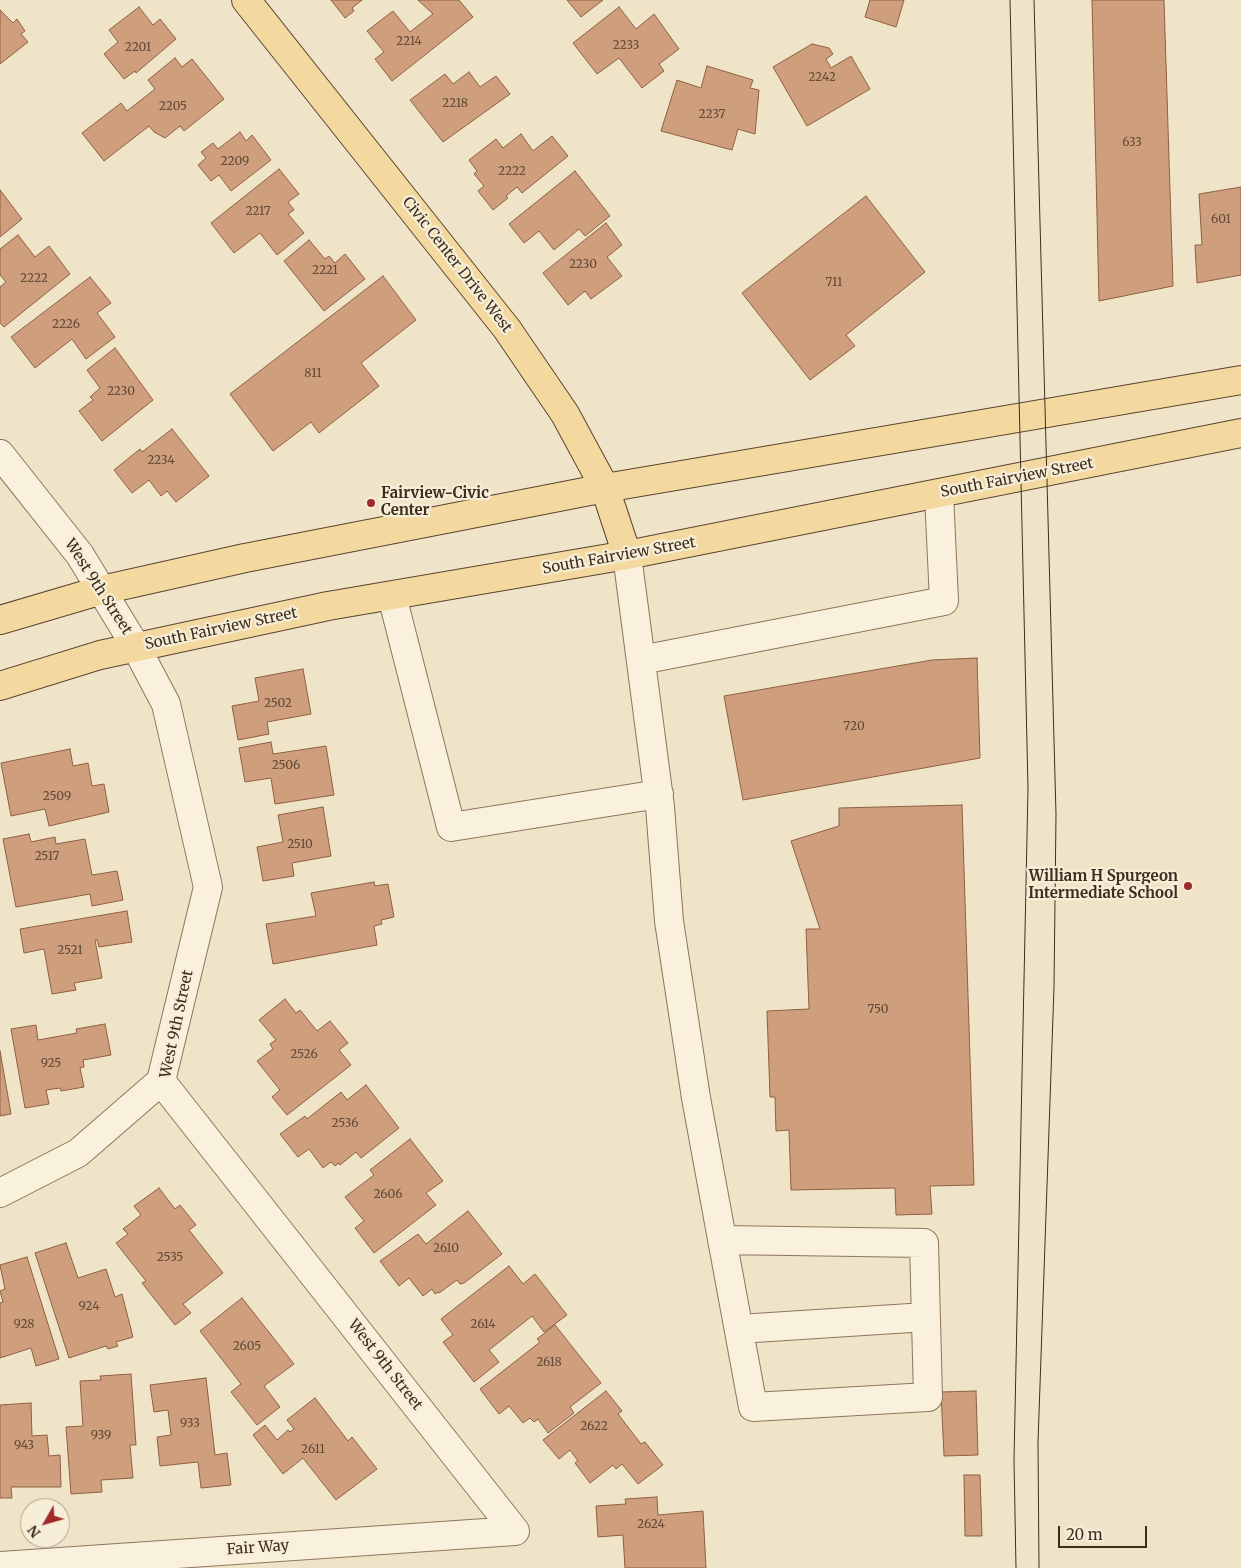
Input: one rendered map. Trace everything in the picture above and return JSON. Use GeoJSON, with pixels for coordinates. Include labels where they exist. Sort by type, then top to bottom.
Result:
{"type":"FeatureCollection","features":[{"type":"Feature","properties":{"kind":"main road","name":"Civic Center Drive West"},"geometry":{"type":"LineString","coordinates":[[246,0],[508,328],[565,414],[605,488],[627,555]]}},
{"type":"Feature","properties":{"kind":"main road"},"geometry":{"type":"LineString","coordinates":[[0,620],[102,590],[245,558],[605,488],[1241,380]]}},
{"type":"Feature","properties":{"kind":"main road","name":"South Fairview Street"},"geometry":{"type":"LineString","coordinates":[[0,686],[64,665],[136,647],[328,606],[627,555],[1241,434]]}},
{"type":"Feature","properties":{"kind":"street","name":"West 9th Street"},"geometry":{"type":"LineString","coordinates":[[0,454],[80,555],[136,647],[166,704],[208,887],[161,1081],[515,1530]]}},
{"type":"Feature","properties":{"kind":"street"},"geometry":{"type":"LineString","coordinates":[[641,660],[944,601],[939,494]]}},
{"type":"Feature","properties":{"kind":"street"},"geometry":{"type":"LineString","coordinates":[[627,555],[659,794],[669,921],[696,1098],[722,1240],[739,1329],[753,1407],[928,1397],[924,1243],[722,1240]]}},
{"type":"Feature","properties":{"kind":"street"},"geometry":{"type":"LineString","coordinates":[[392,596],[451,827],[659,794]]}},
{"type":"Feature","properties":{"kind":"street"},"geometry":{"type":"LineString","coordinates":[[0,1193],[78,1153],[161,1081]]}},
{"type":"Feature","properties":{"kind":"street"},"geometry":{"type":"LineString","coordinates":[[739,1329],[926,1317]]}},
{"type":"Feature","properties":{"kind":"street","name":"Fair Way"},"geometry":{"type":"LineString","coordinates":[[0,1566],[515,1530]]}},
{"type":"Feature","properties":{"kind":"building"},"geometry":{"type":"Polygon","coordinates":[[[331,0],[362,0],[352,8],[354,11],[345,18],[331,0]]]}},
{"type":"Feature","properties":{"kind":"building"},"geometry":{"type":"Polygon","coordinates":[[[418,0],[459,0],[473,17],[392,81],[375,59],[384,52],[367,31],[393,11],[410,32],[433,14],[418,0]]]}},
{"type":"Feature","properties":{"kind":"building"},"geometry":{"type":"Polygon","coordinates":[[[567,0],[603,0],[581,17],[567,0]]]}},
{"type":"Feature","properties":{"kind":"building"},"geometry":{"type":"Polygon","coordinates":[[[870,0],[904,0],[896,27],[865,17],[870,0]]]}},
{"type":"Feature","properties":{"kind":"building"},"geometry":{"type":"Polygon","coordinates":[[[1092,0],[1164,0],[1173,286],[1099,301],[1092,0]]]}},
{"type":"Feature","properties":{"kind":"building"},"geometry":{"type":"Polygon","coordinates":[[[139,7],[153,25],[160,19],[176,39],[136,73],[135,71],[124,79],[104,54],[118,42],[109,30],[139,7]]]}},
{"type":"Feature","properties":{"kind":"building"},"geometry":{"type":"Polygon","coordinates":[[[619,7],[636,29],[654,14],[679,49],[659,64],[664,71],[642,88],[619,58],[597,74],[573,43],[619,7]]]}},
{"type":"Feature","properties":{"kind":"building"},"geometry":{"type":"Polygon","coordinates":[[[0,10],[13,23],[17,19],[25,31],[21,34],[28,42],[0,64],[0,10]]]}},
{"type":"Feature","properties":{"kind":"building"},"geometry":{"type":"Polygon","coordinates":[[[812,44],[829,48],[833,54],[826,59],[831,68],[851,56],[870,89],[807,126],[773,67],[812,44]]]}},
{"type":"Feature","properties":{"kind":"building"},"geometry":{"type":"Polygon","coordinates":[[[175,58],[182,67],[192,59],[224,99],[184,131],[180,126],[165,138],[154,132],[149,126],[104,161],[82,133],[121,103],[127,111],[155,89],[148,80],[175,58]]]}},
{"type":"Feature","properties":{"kind":"building"},"geometry":{"type":"Polygon","coordinates":[[[707,66],[753,80],[750,88],[759,90],[755,134],[738,129],[732,150],[661,131],[677,80],[701,88],[707,66]]]}},
{"type":"Feature","properties":{"kind":"building"},"geometry":{"type":"Polygon","coordinates":[[[469,72],[480,87],[496,76],[510,94],[443,142],[410,100],[445,74],[453,84],[469,72]]]}},
{"type":"Feature","properties":{"kind":"building"},"geometry":{"type":"Polygon","coordinates":[[[240,132],[246,141],[252,135],[271,160],[231,191],[219,175],[211,181],[198,165],[206,158],[201,152],[213,143],[218,149],[240,132]]]}},
{"type":"Feature","properties":{"kind":"building"},"geometry":{"type":"Polygon","coordinates":[[[521,134],[533,151],[552,136],[568,156],[522,193],[517,187],[506,196],[508,198],[493,210],[478,191],[484,186],[474,174],[477,171],[469,160],[496,139],[503,148],[521,134]]]}},
{"type":"Feature","properties":{"kind":"building"},"geometry":{"type":"Polygon","coordinates":[[[279,169],[299,194],[288,202],[294,210],[288,214],[304,233],[277,255],[260,233],[234,253],[211,223],[279,169]]]}},
{"type":"Feature","properties":{"kind":"building"},"geometry":{"type":"Polygon","coordinates":[[[575,171],[610,216],[585,236],[579,229],[554,250],[539,231],[524,243],[509,224],[575,171]]]}},
{"type":"Feature","properties":{"kind":"building"},"geometry":{"type":"Polygon","coordinates":[[[1241,187],[1241,275],[1197,283],[1195,245],[1202,245],[1199,194],[1241,187]]]}},
{"type":"Feature","properties":{"kind":"building"},"geometry":{"type":"Polygon","coordinates":[[[0,190],[22,219],[0,237],[0,190]]]}},
{"type":"Feature","properties":{"kind":"building"},"geometry":{"type":"Polygon","coordinates":[[[866,196],[925,272],[846,335],[855,346],[810,380],[742,293],[866,196]]]}},
{"type":"Feature","properties":{"kind":"building"},"geometry":{"type":"Polygon","coordinates":[[[606,223],[622,245],[607,257],[622,276],[591,299],[585,291],[568,305],[543,273],[606,223]]]}},
{"type":"Feature","properties":{"kind":"building"},"geometry":{"type":"Polygon","coordinates":[[[18,235],[35,257],[49,246],[70,274],[4,327],[0,323],[0,287],[6,282],[0,275],[0,249],[18,235]]]}},
{"type":"Feature","properties":{"kind":"building"},"geometry":{"type":"Polygon","coordinates":[[[309,240],[325,259],[329,256],[335,263],[345,254],[365,279],[324,311],[284,261],[309,240]]]}},
{"type":"Feature","properties":{"kind":"building"},"geometry":{"type":"Polygon","coordinates":[[[383,276],[416,320],[361,363],[379,386],[319,433],[311,422],[273,451],[230,394],[383,276]]]}},
{"type":"Feature","properties":{"kind":"building"},"geometry":{"type":"Polygon","coordinates":[[[90,277],[111,303],[97,313],[115,337],[86,359],[72,339],[35,368],[11,337],[90,277]]]}},
{"type":"Feature","properties":{"kind":"building"},"geometry":{"type":"Polygon","coordinates":[[[115,348],[153,400],[102,441],[79,411],[93,400],[90,397],[100,388],[87,370],[115,348]]]}},
{"type":"Feature","properties":{"kind":"building"},"geometry":{"type":"Polygon","coordinates":[[[172,429],[209,476],[176,502],[167,491],[161,496],[149,480],[132,493],[114,470],[140,449],[142,452],[172,429]]]}},
{"type":"Feature","properties":{"kind":"building"},"geometry":{"type":"Polygon","coordinates":[[[977,658],[980,758],[743,800],[724,696],[932,660],[977,658]]]}},
{"type":"Feature","properties":{"kind":"building"},"geometry":{"type":"Polygon","coordinates":[[[303,669],[311,714],[267,722],[269,734],[238,740],[232,706],[259,701],[255,678],[303,669]]]}},
{"type":"Feature","properties":{"kind":"building"},"geometry":{"type":"Polygon","coordinates":[[[271,742],[273,754],[326,746],[334,795],[275,804],[271,778],[245,782],[239,748],[271,742]]]}},
{"type":"Feature","properties":{"kind":"building"},"geometry":{"type":"Polygon","coordinates":[[[70,749],[73,766],[88,763],[92,786],[104,784],[109,812],[49,826],[45,809],[11,816],[1,763],[70,749]]]}},
{"type":"Feature","properties":{"kind":"building"},"geometry":{"type":"Polygon","coordinates":[[[962,805],[974,1185],[930,1186],[932,1214],[896,1215],[895,1188],[791,1190],[789,1130],[776,1131],[775,1097],[770,1097],[767,1011],[809,1009],[806,929],[820,929],[791,841],[839,826],[839,808],[962,805]]]}},
{"type":"Feature","properties":{"kind":"building"},"geometry":{"type":"Polygon","coordinates":[[[323,807],[331,856],[292,863],[294,876],[263,881],[257,847],[283,842],[278,815],[323,807]]]}},
{"type":"Feature","properties":{"kind":"building"},"geometry":{"type":"Polygon","coordinates":[[[29,834],[31,842],[55,837],[56,844],[85,839],[92,875],[117,871],[123,900],[92,906],[90,894],[16,907],[3,839],[29,834]]]}},
{"type":"Feature","properties":{"kind":"building"},"geometry":{"type":"Polygon","coordinates":[[[374,882],[375,886],[388,884],[394,917],[381,920],[382,924],[374,926],[377,945],[273,964],[266,924],[316,916],[311,893],[374,882]]]}},
{"type":"Feature","properties":{"kind":"building"},"geometry":{"type":"Polygon","coordinates":[[[127,911],[132,942],[99,947],[97,940],[95,940],[102,978],[74,983],[76,990],[52,994],[44,949],[24,953],[20,929],[127,911]]]}},
{"type":"Feature","properties":{"kind":"building"},"geometry":{"type":"Polygon","coordinates":[[[285,999],[296,1013],[300,1010],[317,1031],[330,1021],[348,1043],[339,1050],[351,1065],[287,1115],[272,1097],[280,1090],[257,1061],[273,1049],[270,1044],[276,1040],[259,1020],[285,999]]]}},
{"type":"Feature","properties":{"kind":"building"},"geometry":{"type":"Polygon","coordinates":[[[105,1024],[111,1055],[83,1060],[84,1067],[80,1068],[84,1087],[61,1091],[60,1088],[46,1090],[49,1104],[25,1108],[11,1029],[36,1025],[38,1040],[77,1033],[76,1029],[105,1024]]]}},
{"type":"Feature","properties":{"kind":"building"},"geometry":{"type":"Polygon","coordinates":[[[0,1051],[11,1114],[0,1116],[0,1051]]]}},
{"type":"Feature","properties":{"kind":"building"},"geometry":{"type":"Polygon","coordinates":[[[366,1085],[399,1128],[361,1158],[356,1152],[340,1165],[339,1163],[335,1166],[331,1162],[323,1168],[309,1149],[298,1157],[280,1134],[305,1116],[307,1119],[341,1092],[347,1100],[366,1085]]]}},
{"type":"Feature","properties":{"kind":"building"},"geometry":{"type":"Polygon","coordinates":[[[410,1139],[443,1181],[426,1193],[436,1205],[374,1253],[355,1228],[364,1221],[345,1197],[374,1175],[370,1170],[410,1139]]]}},
{"type":"Feature","properties":{"kind":"building"},"geometry":{"type":"Polygon","coordinates":[[[159,1188],[175,1209],[180,1205],[196,1225],[189,1230],[223,1273],[183,1304],[191,1313],[175,1325],[142,1283],[146,1281],[116,1243],[128,1234],[123,1229],[141,1215],[134,1206],[159,1188]]]}},
{"type":"Feature","properties":{"kind":"building"},"geometry":{"type":"Polygon","coordinates":[[[468,1211],[502,1254],[464,1283],[460,1284],[457,1280],[439,1293],[435,1294],[432,1289],[423,1296],[409,1278],[399,1286],[380,1261],[418,1234],[426,1244],[468,1211]]]}},
{"type":"Feature","properties":{"kind":"building"},"geometry":{"type":"Polygon","coordinates":[[[66,1243],[78,1278],[106,1269],[115,1297],[122,1294],[133,1337],[116,1342],[118,1346],[108,1349],[106,1346],[69,1358],[35,1253],[66,1243]]]}},
{"type":"Feature","properties":{"kind":"building"},"geometry":{"type":"Polygon","coordinates":[[[27,1257],[59,1359],[36,1366],[31,1348],[0,1358],[0,1303],[3,1302],[0,1291],[5,1289],[0,1265],[27,1257]]]}},
{"type":"Feature","properties":{"kind":"building"},"geometry":{"type":"Polygon","coordinates":[[[509,1266],[523,1284],[535,1274],[567,1315],[544,1332],[532,1316],[489,1350],[499,1362],[474,1382],[443,1342],[453,1335],[441,1319],[509,1266]]]}},
{"type":"Feature","properties":{"kind":"building"},"geometry":{"type":"Polygon","coordinates":[[[242,1298],[294,1364],[264,1386],[280,1407],[257,1425],[231,1392],[241,1384],[200,1331],[242,1298]]]}},
{"type":"Feature","properties":{"kind":"building"},"geometry":{"type":"Polygon","coordinates":[[[555,1325],[601,1383],[570,1407],[574,1413],[548,1433],[538,1419],[534,1422],[530,1418],[523,1423],[509,1406],[499,1414],[480,1389],[540,1342],[537,1339],[555,1325]]]}},
{"type":"Feature","properties":{"kind":"building"},"geometry":{"type":"Polygon","coordinates":[[[131,1374],[136,1445],[130,1445],[133,1478],[101,1480],[102,1492],[71,1494],[66,1427],[83,1426],[80,1381],[101,1380],[100,1376],[131,1374]]]}},
{"type":"Feature","properties":{"kind":"building"},"geometry":{"type":"Polygon","coordinates":[[[206,1378],[215,1455],[227,1453],[231,1485],[201,1488],[198,1462],[160,1466],[157,1437],[171,1435],[168,1410],[154,1412],[150,1385],[206,1378]]]}},
{"type":"Feature","properties":{"kind":"building"},"geometry":{"type":"Polygon","coordinates":[[[606,1391],[622,1411],[618,1414],[641,1444],[645,1442],[663,1465],[638,1484],[622,1464],[616,1469],[613,1465],[590,1483],[575,1463],[578,1461],[570,1450],[559,1459],[543,1440],[606,1391]]]}},
{"type":"Feature","properties":{"kind":"building"},"geometry":{"type":"Polygon","coordinates":[[[976,1391],[978,1455],[944,1456],[941,1392],[976,1391]]]}},
{"type":"Feature","properties":{"kind":"building"},"geometry":{"type":"Polygon","coordinates":[[[315,1398],[348,1441],[352,1437],[377,1469],[336,1500],[303,1458],[283,1474],[253,1435],[265,1425],[277,1440],[288,1430],[290,1432],[294,1429],[287,1420],[315,1398]]]}},
{"type":"Feature","properties":{"kind":"building"},"geometry":{"type":"Polygon","coordinates":[[[31,1403],[32,1436],[47,1435],[49,1456],[60,1455],[61,1487],[11,1487],[12,1498],[0,1498],[0,1405],[31,1403]]]}},
{"type":"Feature","properties":{"kind":"building"},"geometry":{"type":"Polygon","coordinates":[[[964,1475],[980,1475],[982,1536],[965,1536],[964,1475]]]}},
{"type":"Feature","properties":{"kind":"building"},"geometry":{"type":"Polygon","coordinates":[[[657,1497],[658,1515],[703,1511],[706,1568],[625,1568],[623,1535],[598,1537],[596,1506],[626,1504],[625,1499],[657,1497]]]}},
{"type":"Feature","properties":{"kind":"tram line"},"geometry":{"type":"LineString","coordinates":[[1010,0],[1028,788],[1014,1460],[1016,1568]]}},
{"type":"Feature","properties":{"kind":"tram line"},"geometry":{"type":"LineString","coordinates":[[1034,0],[1056,814],[1054,987],[1038,1442],[1039,1568]]}},
{"type":"Feature","properties":{"kind":"place","name":"Fairview-Civic Center"},"geometry":{"type":"Point","coordinates":[371,503]}},
{"type":"Feature","properties":{"kind":"place","name":"William H Spurgeon Intermediate School"},"geometry":{"type":"Point","coordinates":[1188,886]}}]}
